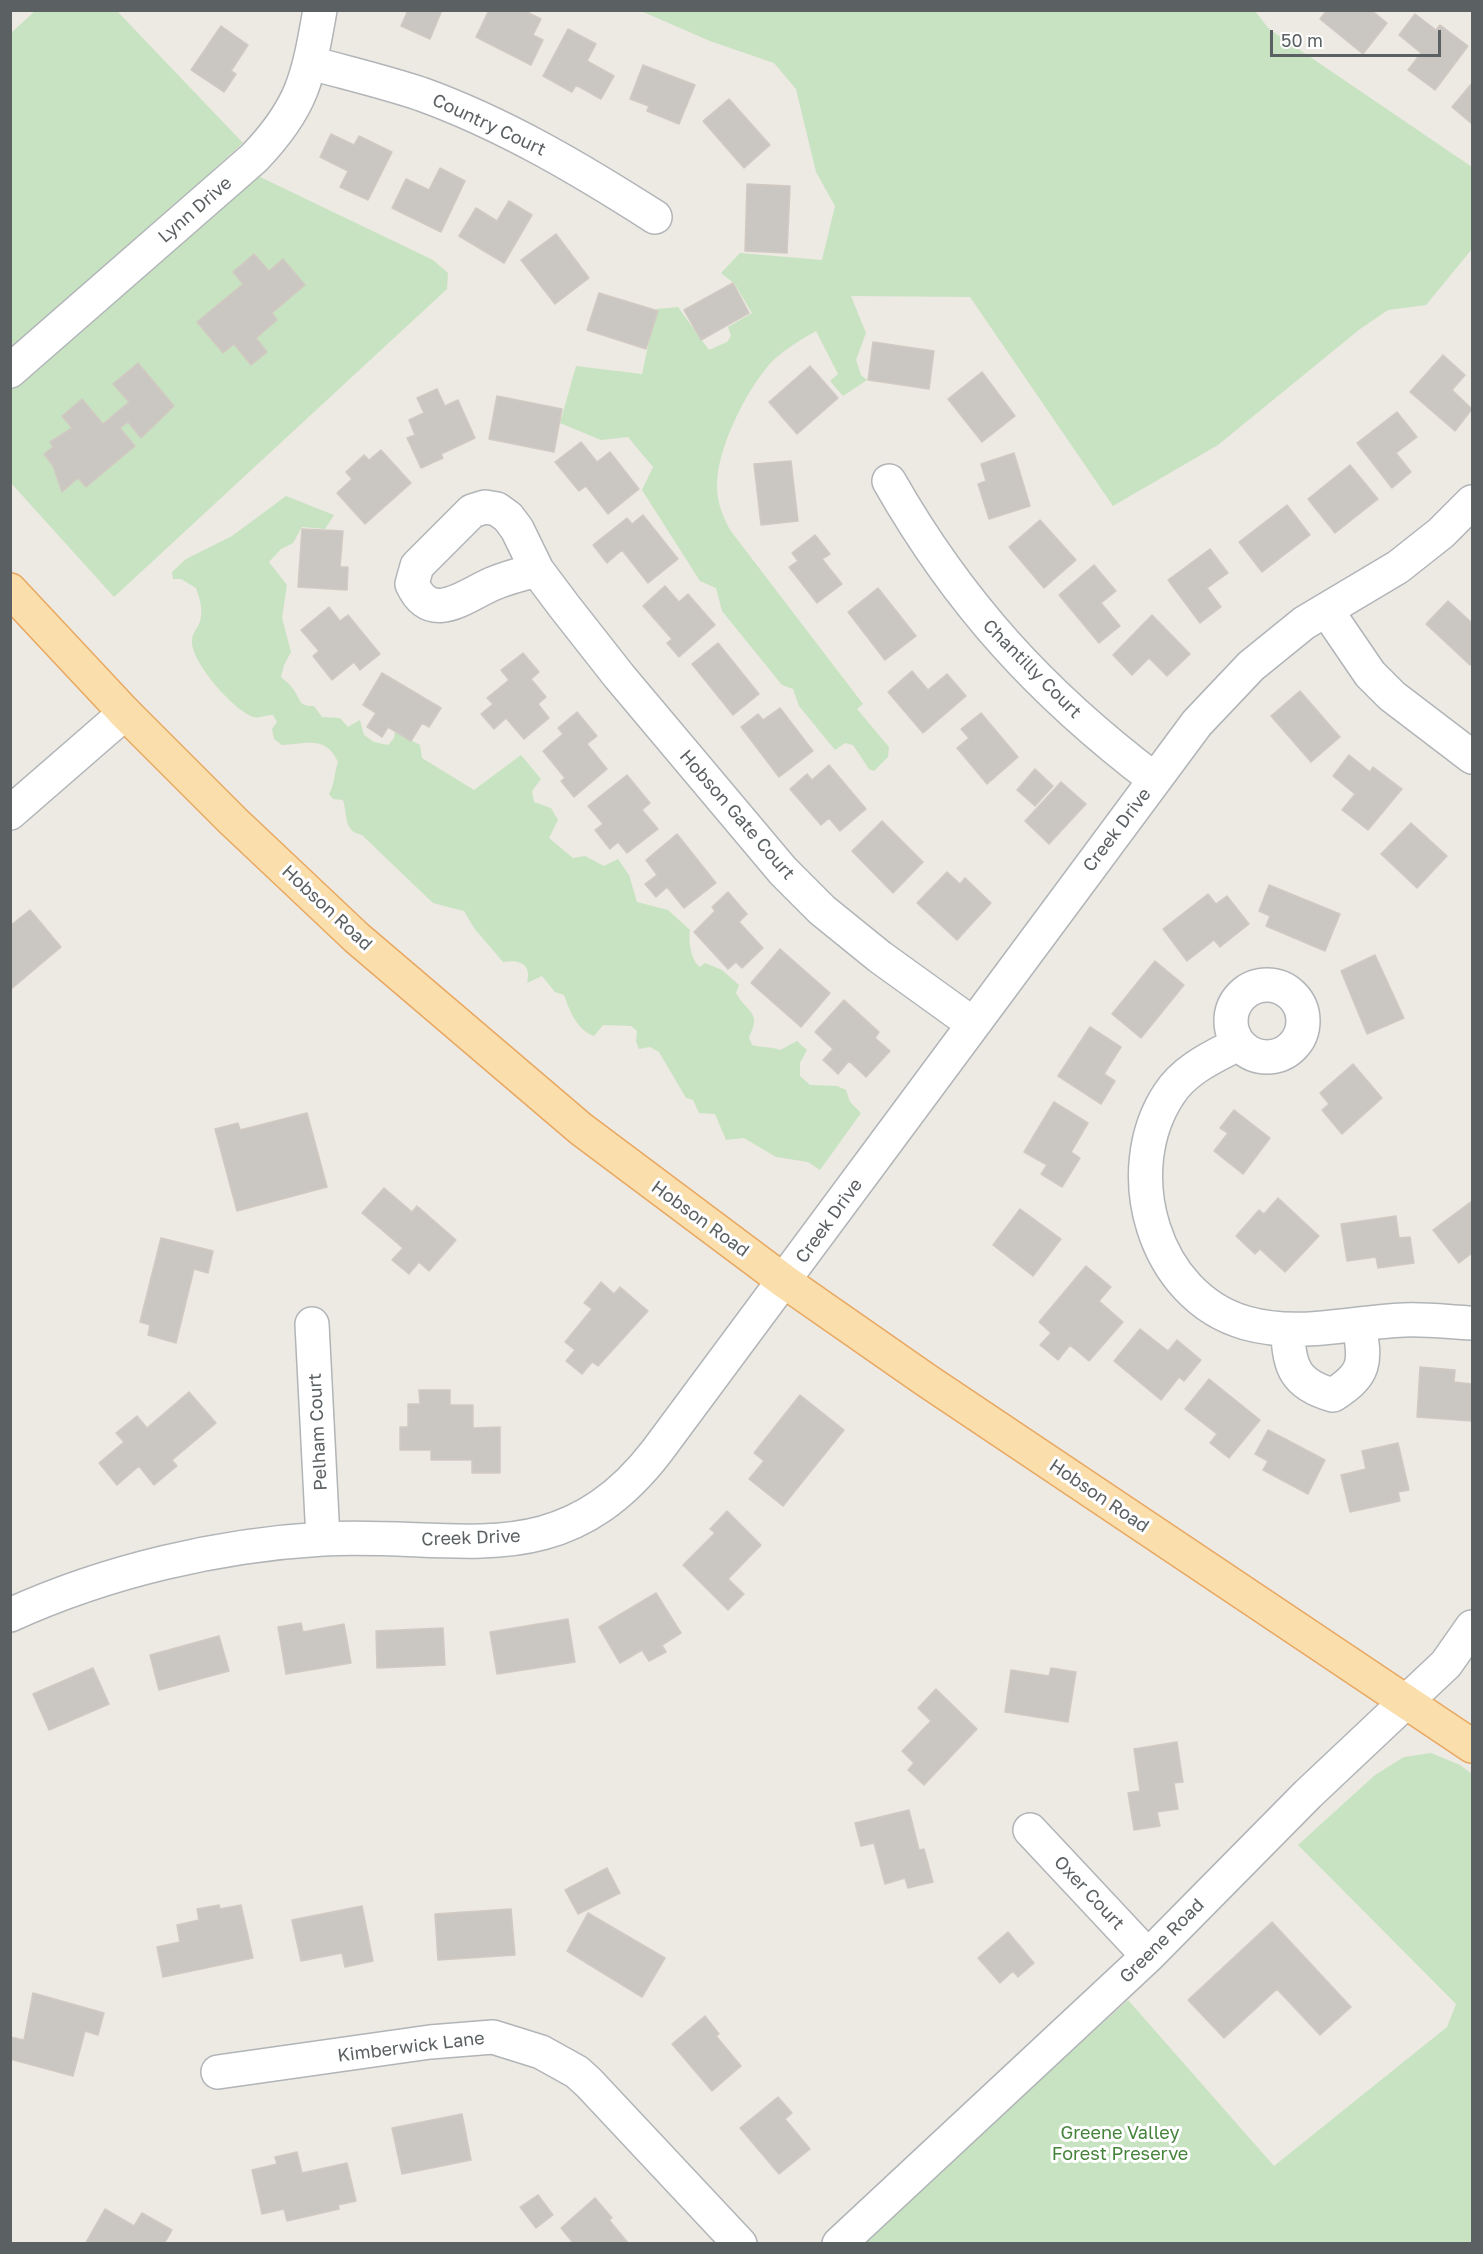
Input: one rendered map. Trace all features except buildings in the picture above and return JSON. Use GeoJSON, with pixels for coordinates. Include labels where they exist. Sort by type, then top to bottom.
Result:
{"type":"FeatureCollection","features":[{"type":"Feature","properties":{"kind":"main road","name":"Hobson Road"},"geometry":{"type":"LineString","coordinates":[[10,590],[125,713],[274,860],[446,1016],[581,1130],[784,1281],[1406,1703],[1473,1746]]}},
{"type":"Feature","properties":{"kind":"street","name":"Lynn Drive"},"geometry":{"type":"LineString","coordinates":[[10,371],[254,158],[286,122],[299,98],[311,63],[320,10]]}},
{"type":"Feature","properties":{"kind":"street","name":"Country Court"},"geometry":{"type":"LineString","coordinates":[[311,63],[421,94],[503,129],[580,169],[655,217]]}},
{"type":"Feature","properties":{"kind":"street","name":"Chantilly Court"},"geometry":{"type":"LineString","coordinates":[[889,481],[912,520],[979,616],[1021,663],[1060,700],[1154,779]]}},
{"type":"Feature","properties":{"kind":"street","name":"Creek Drive"},"geometry":{"type":"LineString","coordinates":[[10,1615],[101,1581],[144,1568],[234,1550],[323,1539],[471,1541],[521,1538],[555,1531],[592,1514],[617,1496],[640,1473],[1197,723],[1226,690],[1304,623],[1398,567],[1441,533],[1473,502]]}},
{"type":"Feature","properties":{"kind":"street","name":"Hobson Gate Court"},"geometry":{"type":"LineString","coordinates":[[537,570],[626,685],[783,871],[822,910],[880,957],[973,1024]]}},
{"type":"Feature","properties":{"kind":"street"},"geometry":{"type":"LineString","coordinates":[[1327,611],[1370,674],[1392,696],[1473,757]]}},
{"type":"Feature","properties":{"kind":"street"},"geometry":{"type":"LineString","coordinates":[[10,813],[125,713]]}},
{"type":"Feature","properties":{"kind":"street"},"geometry":{"type":"LineString","coordinates":[[1238,1044],[1187,1074],[1162,1107],[1145,1156],[1149,1212],[1155,1233],[1167,1258],[1198,1296],[1222,1312],[1244,1322],[1275,1330],[1404,1320],[1473,1323]]}},
{"type":"Feature","properties":{"kind":"street","name":"Pelham Court"},"geometry":{"type":"LineString","coordinates":[[312,1324],[323,1539]]}},
{"type":"Feature","properties":{"kind":"street"},"geometry":{"type":"LineString","coordinates":[[1288,1330],[1288,1351],[1296,1374],[1312,1390],[1333,1395],[1349,1385],[1362,1371],[1363,1349],[1359,1325]]}},
{"type":"Feature","properties":{"kind":"street","name":"Greene Road"},"geometry":{"type":"LineString","coordinates":[[839,2244],[1148,1956],[1308,1794],[1446,1664],[1473,1627]]}},
{"type":"Feature","properties":{"kind":"street","name":"Oxer Court"},"geometry":{"type":"LineString","coordinates":[[1030,1830],[1148,1956]]}},
{"type":"Feature","properties":{"kind":"street","name":"Kimberwick Lane"},"geometry":{"type":"LineString","coordinates":[[218,2072],[430,2042],[493,2037],[541,2052],[577,2072],[589,2083],[740,2244]]}},
{"type":"Feature","properties":{"kind":"green space"},"geometry":{"type":"Polygon","coordinates":[[[35,11],[117,11],[243,143],[11,353],[11,33],[35,11]]]}},
{"type":"Feature","properties":{"kind":"green space"},"geometry":{"type":"Polygon","coordinates":[[[641,11],[1255,11],[1269,29],[1472,167],[1472,249],[1426,305],[1388,310],[1360,329],[1218,445],[1113,506],[970,297],[851,296],[866,333],[856,360],[861,375],[867,380],[843,396],[830,381],[838,374],[816,331],[779,356],[768,366],[750,391],[727,440],[718,473],[719,504],[730,530],[863,704],[857,709],[889,747],[888,757],[874,771],[869,769],[853,745],[845,743],[835,750],[799,706],[793,689],[782,685],[722,611],[716,588],[700,581],[642,490],[653,467],[628,437],[601,440],[560,423],[576,366],[642,374],[656,309],[678,307],[709,350],[727,342],[731,336],[728,327],[752,313],[734,283],[721,273],[740,253],[822,260],[835,206],[816,172],[796,89],[774,63],[710,41],[641,11]]]}},
{"type":"Feature","properties":{"kind":"green space"},"geometry":{"type":"Polygon","coordinates":[[[256,175],[433,260],[448,273],[447,289],[114,597],[11,483],[10,390],[256,175]]]}},
{"type":"Feature","properties":{"kind":"green space"},"geometry":{"type":"Polygon","coordinates":[[[286,496],[334,515],[325,529],[302,527],[293,543],[281,549],[269,562],[287,585],[282,618],[291,652],[281,677],[292,687],[300,702],[314,706],[322,717],[340,718],[348,727],[360,720],[364,735],[374,742],[388,745],[394,738],[395,732],[420,745],[422,758],[474,790],[521,755],[541,779],[532,791],[534,802],[551,808],[558,820],[549,838],[573,858],[585,856],[604,866],[618,859],[629,875],[637,902],[668,910],[690,930],[691,950],[697,964],[700,967],[705,963],[722,970],[739,985],[736,993],[754,1018],[753,1029],[749,1037],[752,1045],[780,1050],[797,1041],[807,1050],[800,1063],[800,1076],[810,1085],[837,1086],[846,1090],[850,1102],[861,1113],[820,1170],[808,1162],[776,1157],[744,1138],[726,1140],[715,1114],[699,1113],[693,1100],[686,1098],[659,1052],[650,1047],[639,1049],[636,1041],[637,1031],[631,1026],[603,1025],[594,1036],[583,1029],[574,1019],[564,995],[555,992],[542,976],[527,983],[526,967],[515,961],[503,962],[474,928],[464,911],[433,903],[362,835],[352,830],[347,822],[343,800],[333,799],[329,794],[338,762],[328,748],[314,743],[282,745],[274,739],[272,729],[277,722],[273,715],[256,717],[243,711],[205,672],[193,650],[192,641],[201,615],[196,588],[181,579],[173,579],[172,572],[186,559],[232,536],[286,496]]]}},
{"type":"Feature","properties":{"kind":"green space","name":"Greene Valley Forest Preserve"},"geometry":{"type":"Polygon","coordinates":[[[1431,1753],[1460,1765],[1472,1774],[1472,2243],[860,2244],[1128,2000],[1274,2166],[1447,2027],[1456,2004],[1298,1845],[1375,1775],[1404,1757],[1431,1753]]]}}]}
